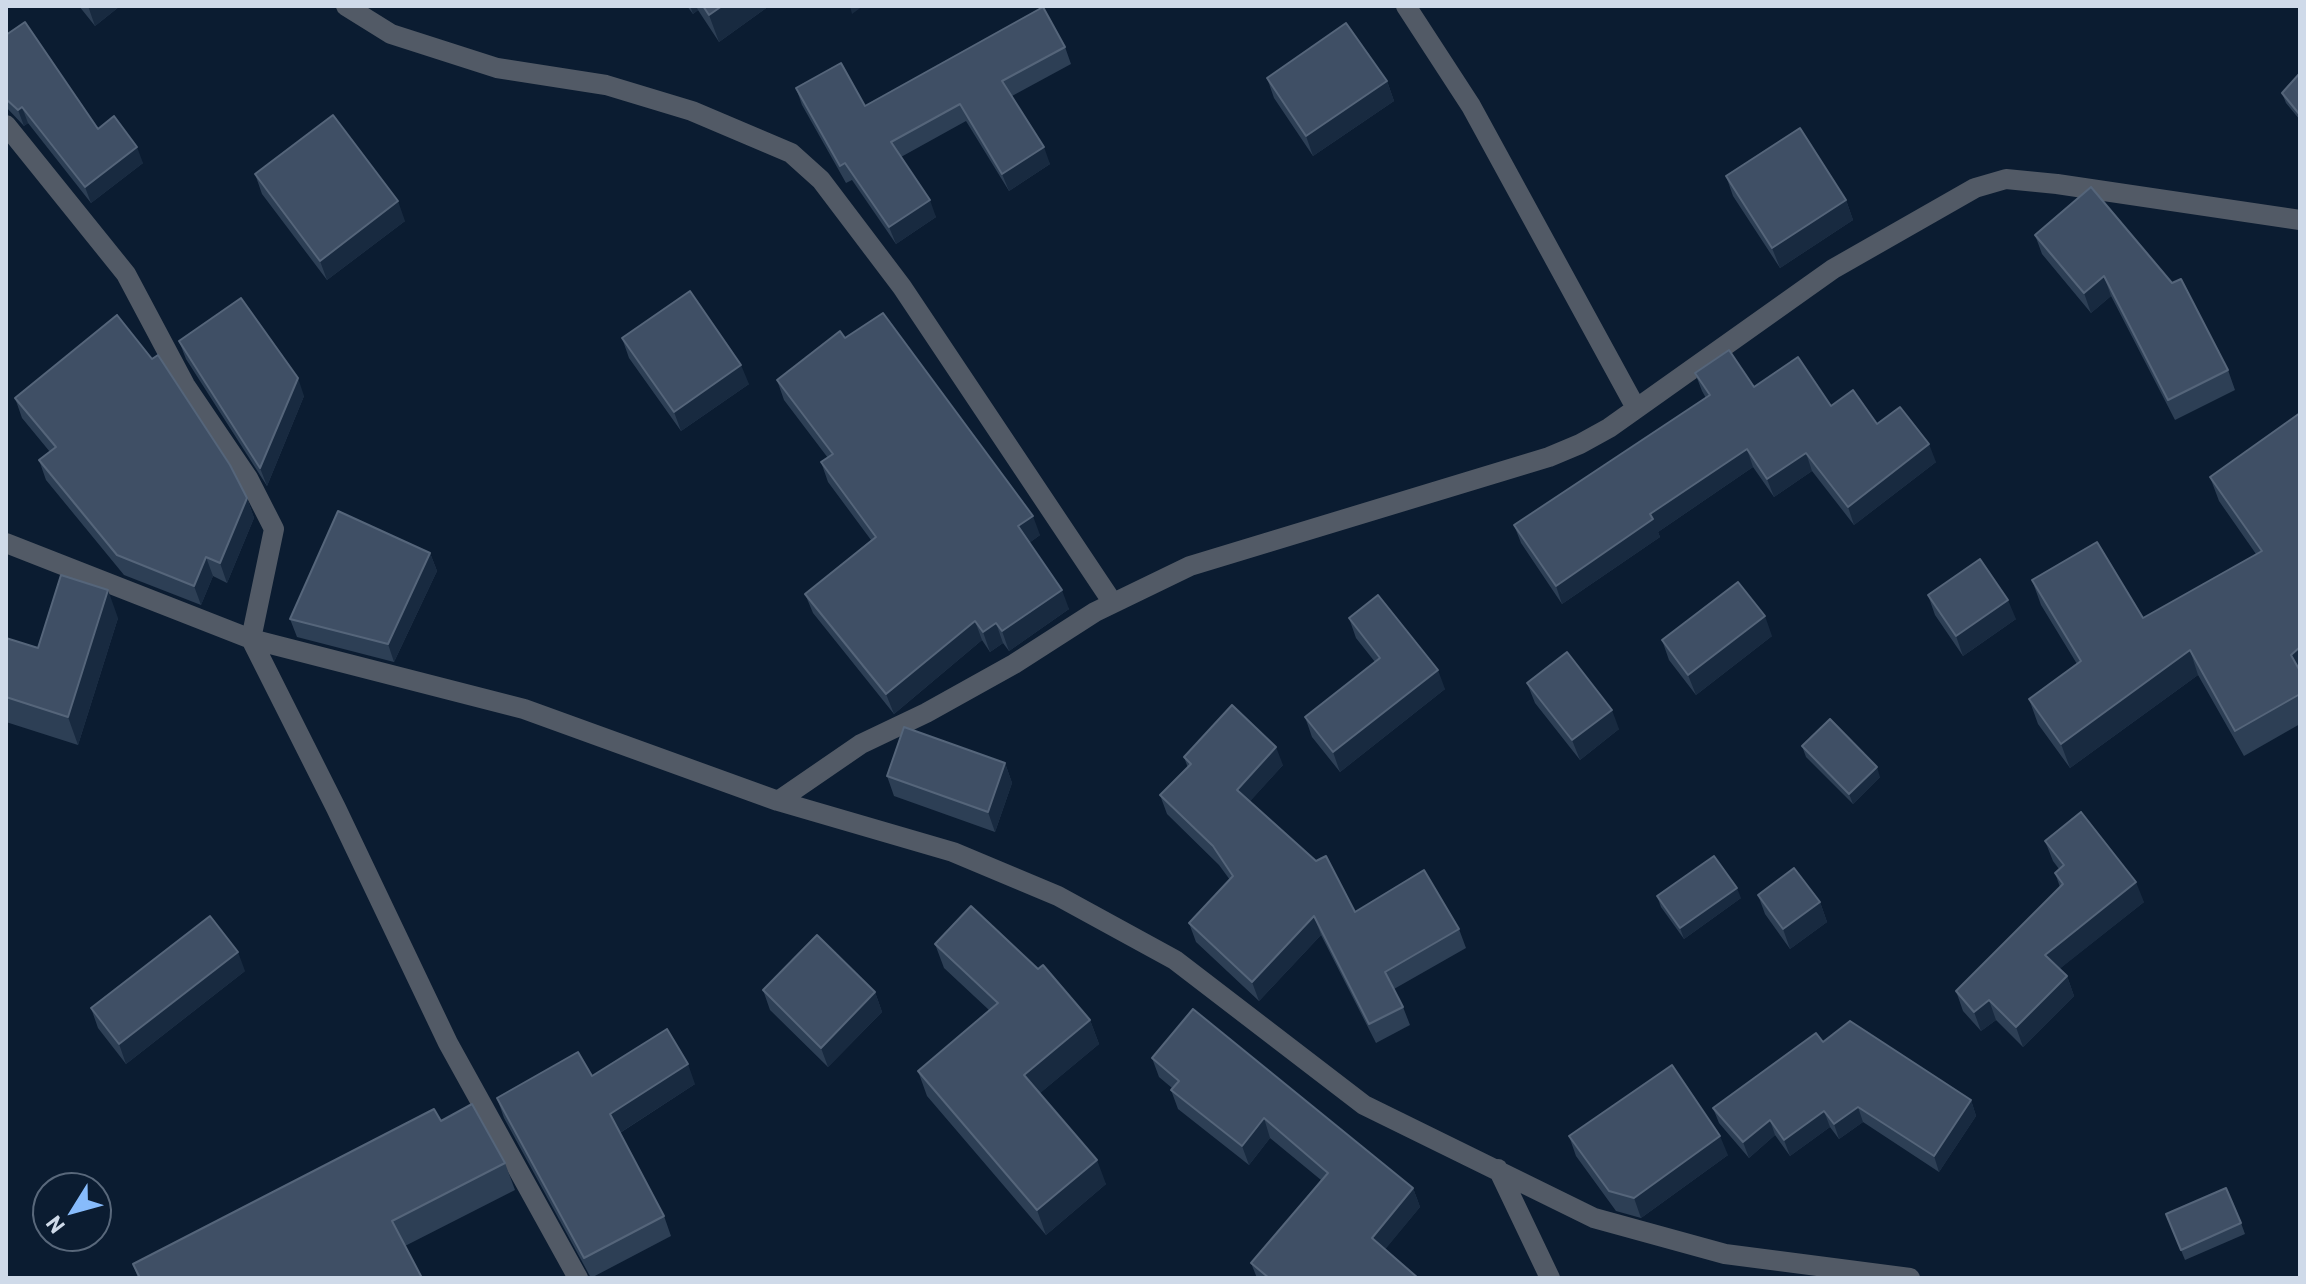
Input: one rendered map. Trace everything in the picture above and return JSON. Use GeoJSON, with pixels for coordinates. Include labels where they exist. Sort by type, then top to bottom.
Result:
{"type":"FeatureCollection","features":[{"type":"Feature","properties":{"kind":"street"},"geometry":{"type":"LineString","coordinates":[[346,6],[391,34],[497,68],[606,85],[692,111],[791,153],[821,180],[902,287],[1113,603]]}},
{"type":"Feature","properties":{"kind":"street"},"geometry":{"type":"LineString","coordinates":[[1406,6],[1471,106],[1636,408]]}},
{"type":"Feature","properties":{"kind":"street"},"geometry":{"type":"LineString","coordinates":[[6,125],[126,274],[185,385],[248,478],[274,529],[251,639],[448,1043],[578,1278]]}},
{"type":"Feature","properties":{"kind":"street"},"geometry":{"type":"LineString","coordinates":[[778,801],[861,744],[926,713],[1113,603],[1190,566],[1549,457],[1580,444],[1833,269],[1940,205],[1986,185],[2006,179],[2057,184],[2300,220]]}},
{"type":"Feature","properties":{"kind":"street"},"geometry":{"type":"LineString","coordinates":[[6,543],[251,639],[524,709],[778,801],[953,852],[1058,896],[1175,960],[1364,1105],[1594,1218],[1725,1254],[1910,1278]]}},
{"type":"Feature","properties":{"kind":"street"},"geometry":{"type":"LineString","coordinates":[[1498,1169],[1550,1278]]}},
{"type":"Feature","properties":{"kind":"building"},"geometry":{"type":"Polygon","coordinates":[[[703,6],[722,6],[709,15],[703,6]]]}},
{"type":"Feature","properties":{"kind":"building"},"geometry":{"type":"Polygon","coordinates":[[[1043,7],[1065,47],[1002,81],[1044,147],[1002,174],[960,104],[891,142],[930,200],[889,227],[845,163],[840,166],[796,88],[841,63],[865,106],[1043,7]]]}},
{"type":"Feature","properties":{"kind":"building"},"geometry":{"type":"Polygon","coordinates":[[[25,22],[98,129],[114,116],[137,147],[85,187],[22,107],[18,110],[6,99],[6,35],[25,22]]]}},
{"type":"Feature","properties":{"kind":"building"},"geometry":{"type":"Polygon","coordinates":[[[1346,23],[1387,81],[1306,136],[1267,78],[1346,23]]]}},
{"type":"Feature","properties":{"kind":"building"},"geometry":{"type":"Polygon","coordinates":[[[2300,73],[2300,115],[2282,93],[2300,73]]]}},
{"type":"Feature","properties":{"kind":"building"},"geometry":{"type":"Polygon","coordinates":[[[333,115],[398,201],[320,261],[255,174],[333,115]]]}},
{"type":"Feature","properties":{"kind":"building"},"geometry":{"type":"Polygon","coordinates":[[[1800,128],[1846,200],[1772,248],[1726,176],[1800,128]]]}},
{"type":"Feature","properties":{"kind":"building"},"geometry":{"type":"Polygon","coordinates":[[[2091,187],[2172,283],[2181,279],[2228,370],[2168,400],[2104,276],[2084,293],[2035,235],[2091,187]]]}},
{"type":"Feature","properties":{"kind":"building"},"geometry":{"type":"Polygon","coordinates":[[[690,291],[741,365],[674,412],[622,338],[690,291]]]}},
{"type":"Feature","properties":{"kind":"building"},"geometry":{"type":"Polygon","coordinates":[[[241,298],[298,378],[260,468],[179,341],[241,298]]]}},
{"type":"Feature","properties":{"kind":"building"},"geometry":{"type":"Polygon","coordinates":[[[883,313],[1033,516],[1018,526],[1062,590],[1002,631],[996,623],[983,632],[975,621],[886,694],[805,594],[876,537],[821,462],[833,454],[777,380],[840,331],[845,338],[883,313]]]}},
{"type":"Feature","properties":{"kind":"building"},"geometry":{"type":"Polygon","coordinates":[[[117,315],[152,359],[158,355],[230,465],[247,498],[220,563],[206,557],[194,586],[117,555],[39,460],[56,447],[15,398],[117,315]]]}},
{"type":"Feature","properties":{"kind":"building"},"geometry":{"type":"Polygon","coordinates":[[[1729,350],[1754,387],[1798,357],[1831,406],[1853,390],[1877,424],[1900,407],[1929,444],[1848,507],[1806,453],[1767,479],[1747,449],[1650,514],[1653,519],[1556,586],[1514,525],[1710,395],[1695,373],[1729,350]]]}},
{"type":"Feature","properties":{"kind":"building"},"geometry":{"type":"Polygon","coordinates":[[[2300,413],[2300,647],[2291,655],[2300,671],[2300,694],[2235,731],[2190,650],[2061,744],[2029,699],[2081,661],[2032,580],[2097,542],[2143,618],[2262,551],[2210,477],[2300,413]]]}},
{"type":"Feature","properties":{"kind":"building"},"geometry":{"type":"Polygon","coordinates":[[[338,511],[430,553],[388,644],[290,619],[338,511]]]}},
{"type":"Feature","properties":{"kind":"building"},"geometry":{"type":"Polygon","coordinates":[[[1980,559],[2008,600],[1956,636],[1928,595],[1980,559]]]}},
{"type":"Feature","properties":{"kind":"building"},"geometry":{"type":"Polygon","coordinates":[[[61,575],[108,590],[68,717],[6,697],[6,638],[38,648],[61,575]]]}},
{"type":"Feature","properties":{"kind":"building"},"geometry":{"type":"Polygon","coordinates":[[[1738,582],[1765,616],[1688,675],[1662,640],[1738,582]]]}},
{"type":"Feature","properties":{"kind":"building"},"geometry":{"type":"Polygon","coordinates":[[[1378,595],[1438,670],[1333,752],[1305,717],[1380,658],[1349,618],[1378,595]]]}},
{"type":"Feature","properties":{"kind":"building"},"geometry":{"type":"Polygon","coordinates":[[[1567,652],[1612,710],[1572,740],[1527,683],[1567,652]]]}},
{"type":"Feature","properties":{"kind":"building"},"geometry":{"type":"Polygon","coordinates":[[[1232,705],[1276,747],[1237,790],[1316,861],[1326,856],[1355,912],[1424,870],[1459,929],[1385,972],[1403,1007],[1369,1024],[1314,916],[1252,982],[1189,923],[1233,876],[1213,846],[1160,795],[1191,764],[1184,757],[1232,705]]]}},
{"type":"Feature","properties":{"kind":"building"},"geometry":{"type":"Polygon","coordinates":[[[1830,719],[1877,767],[1849,794],[1802,746],[1830,719]]]}},
{"type":"Feature","properties":{"kind":"building"},"geometry":{"type":"Polygon","coordinates":[[[904,727],[1005,763],[988,812],[887,776],[904,727]]]}},
{"type":"Feature","properties":{"kind":"building"},"geometry":{"type":"Polygon","coordinates":[[[2081,812],[2136,882],[2045,955],[2067,976],[2016,1027],[1989,1000],[1974,1012],[1956,991],[2063,884],[2055,873],[2064,865],[2045,841],[2081,812]]]}},
{"type":"Feature","properties":{"kind":"building"},"geometry":{"type":"Polygon","coordinates":[[[1714,856],[1737,888],[1680,928],[1657,896],[1714,856]]]}},
{"type":"Feature","properties":{"kind":"building"},"geometry":{"type":"Polygon","coordinates":[[[1794,868],[1820,902],[1783,929],[1758,895],[1794,868]]]}},
{"type":"Feature","properties":{"kind":"building"},"geometry":{"type":"Polygon","coordinates":[[[971,906],[1038,969],[1043,965],[1090,1020],[1024,1075],[1097,1160],[1037,1210],[918,1071],[998,1003],[935,944],[971,906]]]}},
{"type":"Feature","properties":{"kind":"building"},"geometry":{"type":"Polygon","coordinates":[[[210,916],[238,952],[119,1044],[91,1008],[210,916]]]}},
{"type":"Feature","properties":{"kind":"building"},"geometry":{"type":"Polygon","coordinates":[[[817,935],[875,992],[821,1048],[763,990],[817,935]]]}},
{"type":"Feature","properties":{"kind":"building"},"geometry":{"type":"Polygon","coordinates":[[[1193,1009],[1413,1188],[1372,1238],[1418,1278],[1269,1278],[1251,1263],[1328,1173],[1264,1118],[1242,1146],[1171,1090],[1179,1081],[1152,1058],[1193,1009]]]}},
{"type":"Feature","properties":{"kind":"building"},"geometry":{"type":"Polygon","coordinates":[[[1850,1021],[1971,1100],[1934,1156],[1858,1107],[1834,1124],[1824,1111],[1784,1140],[1770,1120],[1743,1142],[1713,1108],[1816,1033],[1823,1042],[1850,1021]]]}},
{"type":"Feature","properties":{"kind":"building"},"geometry":{"type":"Polygon","coordinates":[[[667,1029],[688,1064],[610,1114],[664,1216],[584,1258],[497,1098],[578,1052],[592,1076],[667,1029]]]}},
{"type":"Feature","properties":{"kind":"building"},"geometry":{"type":"Polygon","coordinates":[[[1672,1065],[1720,1136],[1634,1198],[1609,1191],[1569,1136],[1672,1065]]]}},
{"type":"Feature","properties":{"kind":"building"},"geometry":{"type":"Polygon","coordinates":[[[472,1104],[505,1163],[392,1221],[422,1278],[140,1278],[133,1264],[434,1109],[441,1121],[472,1104]]]}},
{"type":"Feature","properties":{"kind":"building"},"geometry":{"type":"Polygon","coordinates":[[[2226,1188],[2241,1223],[2181,1250],[2166,1214],[2226,1188]]]}}]}
